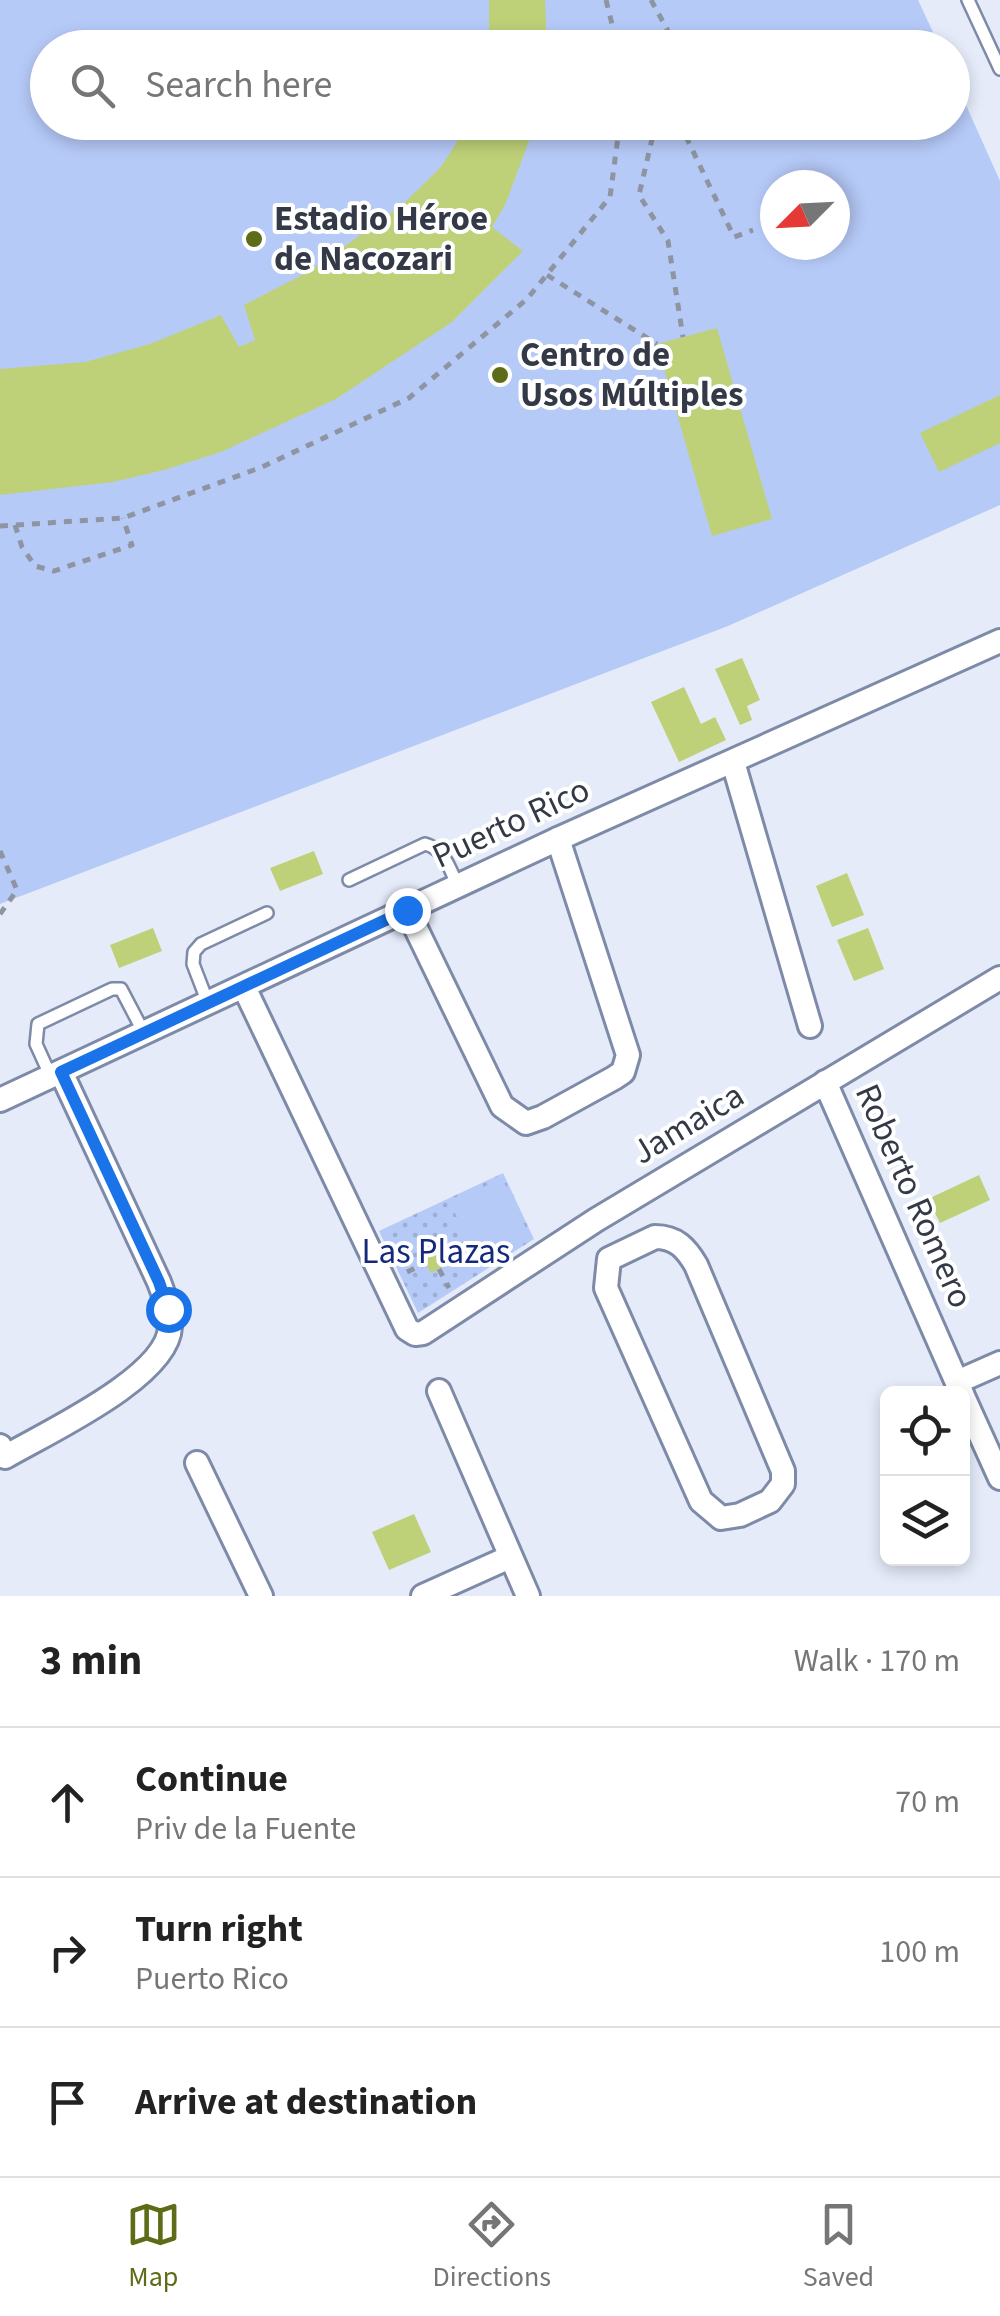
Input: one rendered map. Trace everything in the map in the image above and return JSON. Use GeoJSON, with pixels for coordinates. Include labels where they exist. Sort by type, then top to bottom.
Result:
{"type":"FeatureCollection","features":[{"type":"Feature","properties":{"kind":"street","name":"Puerto Rico"},"geometry":{"type":"LineString","coordinates":[[0,1100],[558,839],[1000,642]]}},
{"type":"Feature","properties":{"kind":"street"},"geometry":{"type":"LineString","coordinates":[[734,762],[810,1026]]}},
{"type":"Feature","properties":{"kind":"street"},"geometry":{"type":"LineString","coordinates":[[407,910],[502,1106],[526,1123],[543,1117],[623,1072],[628,1055],[558,839]]}},
{"type":"Feature","properties":{"kind":"street","name":"Jamaica"},"geometry":{"type":"LineString","coordinates":[[244,986],[406,1329],[414,1334],[431,1328],[596,1220],[1000,978]]}},
{"type":"Feature","properties":{"kind":"street"},"geometry":{"type":"LineString","coordinates":[[2,1454],[146,1371],[165,1346],[170,1328],[159,1282],[56,1074]]}},
{"type":"Feature","properties":{"kind":"street","name":"Roberto Romero"},"geometry":{"type":"LineString","coordinates":[[825,1082],[959,1386]]}},
{"type":"Feature","properties":{"kind":"street"},"geometry":{"type":"LineString","coordinates":[[596,1220],[616,1254]]}},
{"type":"Feature","properties":{"kind":"street"},"geometry":{"type":"LineString","coordinates":[[655,1237],[664,1237],[681,1244],[690,1254],[780,1460],[782,1484],[770,1501],[720,1518],[701,1501],[606,1288],[606,1266],[616,1254],[655,1237]]}},
{"type":"Feature","properties":{"kind":"street"},"geometry":{"type":"LineString","coordinates":[[967,1386],[1000,1363]]}},
{"type":"Feature","properties":{"kind":"street"},"geometry":{"type":"LineString","coordinates":[[439,1392],[528,1596]]}},
{"type":"Feature","properties":{"kind":"street","name":"Roberto Romero"},"geometry":{"type":"LineString","coordinates":[[970,1410],[1000,1478]]}},
{"type":"Feature","properties":{"kind":"street"},"geometry":{"type":"LineString","coordinates":[[197,1463],[261,1596]]}},
{"type":"Feature","properties":{"kind":"street"},"geometry":{"type":"LineString","coordinates":[[423,1596],[510,1556]]}},
{"type":"Feature","properties":{"kind":"lane"},"geometry":{"type":"LineString","coordinates":[[968,0],[1000,69]]}},
{"type":"Feature","properties":{"kind":"lane"},"geometry":{"type":"LineString","coordinates":[[350,880],[425,844],[435,846],[442,854],[458,886]]}},
{"type":"Feature","properties":{"kind":"lane"},"geometry":{"type":"LineString","coordinates":[[208,1004],[193,964],[194,952],[201,944],[268,913]]}},
{"type":"Feature","properties":{"kind":"lane"},"geometry":{"type":"LineString","coordinates":[[56,1074],[36,1044],[38,1024],[112,989],[121,990],[128,997],[144,1033]]}},
{"type":"Feature","properties":{"kind":"path"},"geometry":{"type":"LineString","coordinates":[[606,0],[614,30]]}},
{"type":"Feature","properties":{"kind":"path"},"geometry":{"type":"LineString","coordinates":[[650,0],[667,30]]}},
{"type":"Feature","properties":{"kind":"path"},"geometry":{"type":"LineString","coordinates":[[0,526],[123,518],[262,467],[409,398],[527,299],[547,275],[610,197],[618,140]]}},
{"type":"Feature","properties":{"kind":"path"},"geometry":{"type":"LineString","coordinates":[[652,140],[639,194],[668,241],[683,337]]}},
{"type":"Feature","properties":{"kind":"path"},"geometry":{"type":"LineString","coordinates":[[688,140],[734,237],[753,230]]}},
{"type":"Feature","properties":{"kind":"path"},"geometry":{"type":"LineString","coordinates":[[547,275],[658,344]]}},
{"type":"Feature","properties":{"kind":"path"},"geometry":{"type":"LineString","coordinates":[[15,526],[22,547],[35,566],[54,570],[132,545],[123,518]]}},
{"type":"Feature","properties":{"kind":"path"},"geometry":{"type":"LineString","coordinates":[[0,850],[18,890],[0,914]]}},
{"type":"Feature","properties":{"kind":"path"},"geometry":{"type":"LineString","coordinates":[[442,1254],[469,1241]]}},
{"type":"Feature","properties":{"kind":"path"},"geometry":{"type":"LineString","coordinates":[[400,1275],[426,1263]]}},
{"type":"Feature","properties":{"kind":"path"},"geometry":{"type":"LineString","coordinates":[[439,1269],[451,1292]]}},
{"type":"Feature","properties":{"kind":"green space","name":"Centro de Usos Múltiples"},"geometry":{"type":"Polygon","coordinates":[[[0,0],[918,0],[932,30],[30,30],[30,140],[970,140],[970,114],[1000,181],[1000,505],[728,626],[0,904],[0,0]]]}},
{"type":"Feature","properties":{"kind":"green space","name":"Las Plazas"},"geometry":{"type":"Polygon","coordinates":[[[503,1173],[534,1239],[418,1313],[379,1231],[503,1173]]]}},
{"type":"Feature","properties":{"kind":"green space"},"geometry":{"type":"Polygon","coordinates":[[[502,1178],[530,1237],[479,1262],[450,1203],[502,1178]]]}},
{"type":"Feature","properties":{"kind":"building"},"geometry":{"type":"Polygon","coordinates":[[[489,0],[545,0],[546,30],[489,30],[489,0]]]}},
{"type":"Feature","properties":{"kind":"building"},"geometry":{"type":"Polygon","coordinates":[[[529,140],[506,203],[492,227],[523,251],[452,322],[336,399],[221,452],[113,482],[0,495],[0,369],[85,362],[150,344],[221,315],[239,347],[255,340],[244,305],[310,271],[402,205],[440,168],[457,142],[529,140]]]}},
{"type":"Feature","properties":{"kind":"building"},"geometry":{"type":"Polygon","coordinates":[[[717,328],[772,519],[712,536],[657,344],[717,328]]]}},
{"type":"Feature","properties":{"kind":"building"},"geometry":{"type":"Polygon","coordinates":[[[1000,395],[1000,443],[939,472],[920,433],[1000,395]]]}},
{"type":"Feature","properties":{"kind":"building"},"geometry":{"type":"Polygon","coordinates":[[[742,658],[760,700],[747,706],[752,720],[740,725],[715,669],[742,658]]]}},
{"type":"Feature","properties":{"kind":"building"},"geometry":{"type":"Polygon","coordinates":[[[684,687],[701,724],[715,717],[726,740],[679,762],[651,702],[684,687]]]}},
{"type":"Feature","properties":{"kind":"building"},"geometry":{"type":"Polygon","coordinates":[[[314,851],[323,874],[280,891],[270,868],[314,851]]]}},
{"type":"Feature","properties":{"kind":"building"},"geometry":{"type":"Polygon","coordinates":[[[847,873],[864,915],[832,927],[816,886],[847,873]]]}},
{"type":"Feature","properties":{"kind":"building"},"geometry":{"type":"Polygon","coordinates":[[[153,928],[162,951],[119,968],[110,945],[153,928]]]}},
{"type":"Feature","properties":{"kind":"building"},"geometry":{"type":"Polygon","coordinates":[[[868,928],[884,969],[854,981],[837,940],[868,928]]]}},
{"type":"Feature","properties":{"kind":"building"},"geometry":{"type":"Polygon","coordinates":[[[979,1175],[990,1200],[940,1223],[928,1199],[979,1175]]]}},
{"type":"Feature","properties":{"kind":"building"},"geometry":{"type":"Polygon","coordinates":[[[438,1247],[446,1265],[431,1273],[421,1254],[438,1247]]]}},
{"type":"Feature","properties":{"kind":"building"},"geometry":{"type":"Polygon","coordinates":[[[414,1514],[431,1552],[389,1570],[372,1532],[414,1514]]]}},
{"type":"Feature","properties":{"kind":"place","name":"Estadio Héroe de Nacozari"},"geometry":{"type":"Point","coordinates":[254,239]}},
{"type":"Feature","properties":{"kind":"place","name":"Centro de Usos Múltiples"},"geometry":{"type":"Point","coordinates":[500,375]}},
{"type":"Feature","properties":{"kind":"route"},"geometry":{"type":"LineString","coordinates":[[168,1309],[61,1072],[407,910]]}}]}
